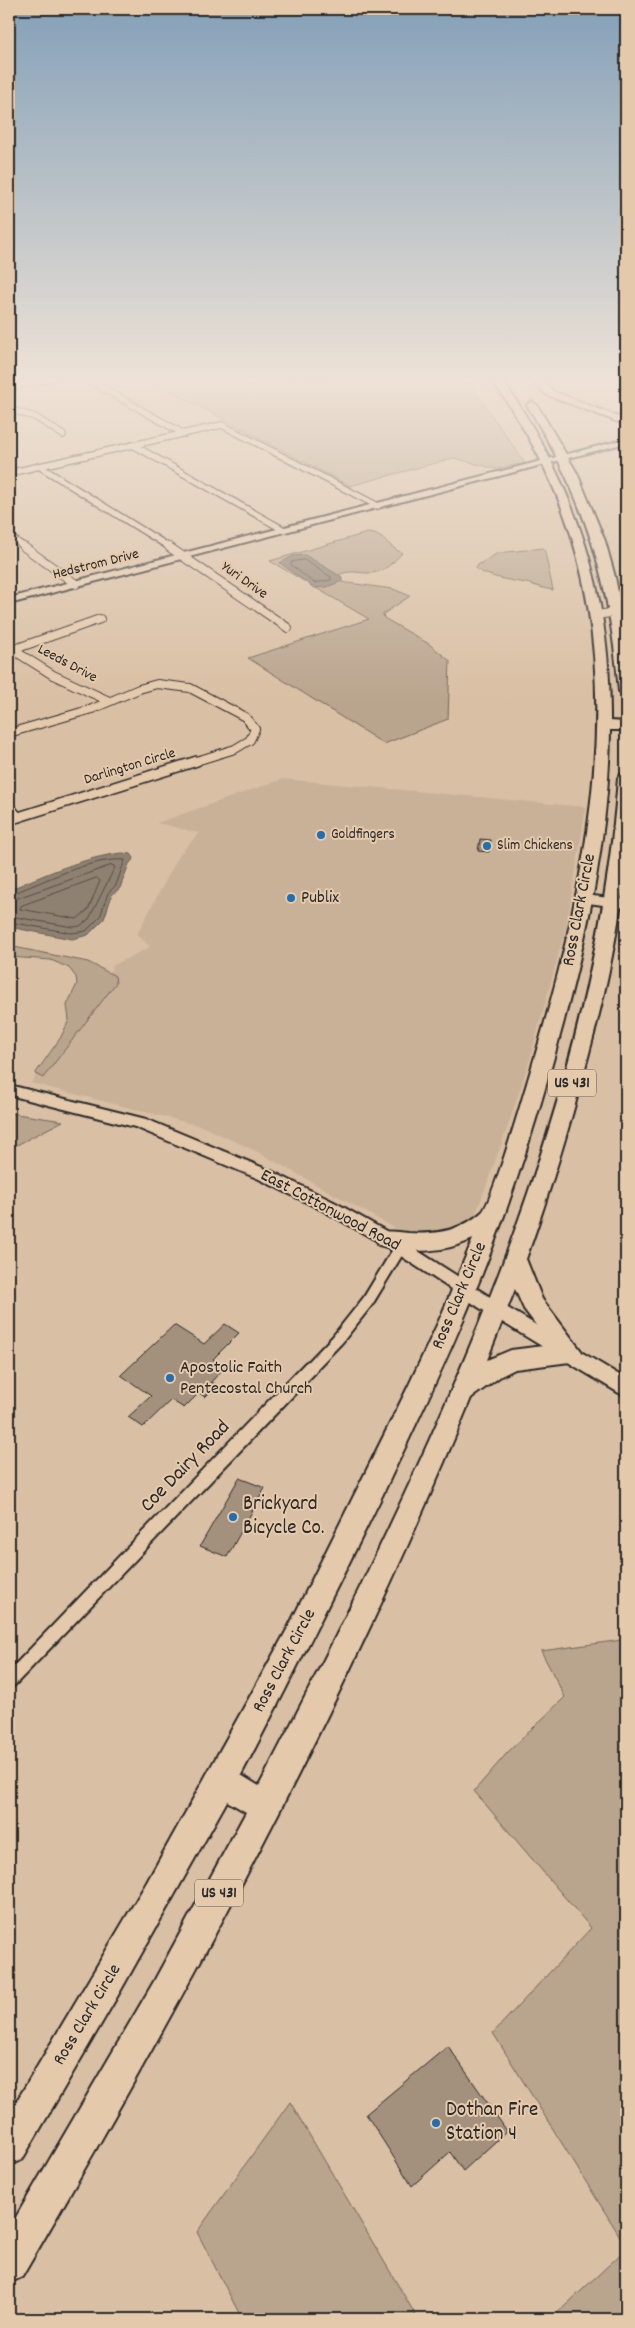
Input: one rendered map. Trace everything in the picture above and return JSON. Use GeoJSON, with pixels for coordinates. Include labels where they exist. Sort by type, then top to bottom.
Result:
{"type":"FeatureCollection","features":[{"type":"Feature","properties":{"kind":"highway","name":"Ross Clark Circle"},"geometry":{"type":"LineString","coordinates":[[9,2147],[127,1950],[223,1781],[366,1503],[464,1289],[492,1216],[537,1086],[564,991],[585,899],[597,810],[603,725],[602,668],[596,616],[580,542],[559,486]]}},
{"type":"Feature","properties":{"kind":"highway"},"geometry":{"type":"LineString","coordinates":[[578,486],[600,542],[622,612],[626,691]]}},
{"type":"Feature","properties":{"kind":"highway"},"geometry":{"type":"LineString","coordinates":[[603,725],[626,726]]}},
{"type":"Feature","properties":{"kind":"highway","name":"Ross Clark Circle"},"geometry":{"type":"LineString","coordinates":[[9,2264],[173,1979],[266,1806],[360,1618],[426,1479],[496,1309],[557,1135],[620,904],[626,778]]}},
{"type":"Feature","properties":{"kind":"highway"},"geometry":{"type":"LineString","coordinates":[[564,991],[573,1003],[592,1008]]}},
{"type":"Feature","properties":{"kind":"highway"},"geometry":{"type":"LineString","coordinates":[[393,1244],[448,1242],[466,1234],[492,1216]]}},
{"type":"Feature","properties":{"kind":"highway"},"geometry":{"type":"LineString","coordinates":[[514,1258],[532,1303],[570,1352]]}},
{"type":"Feature","properties":{"kind":"highway"},"geometry":{"type":"LineString","coordinates":[[462,1391],[492,1369],[511,1360],[570,1352]]}},
{"type":"Feature","properties":{"kind":"highway"},"geometry":{"type":"LineString","coordinates":[[223,1781],[266,1806]]}},
{"type":"Feature","properties":{"kind":"street","name":"Yuri Drive"},"geometry":{"type":"LineString","coordinates":[[71,486],[184,556],[288,628]]}},
{"type":"Feature","properties":{"kind":"street"},"geometry":{"type":"LineString","coordinates":[[205,486],[284,530]]}},
{"type":"Feature","properties":{"kind":"street"},"geometry":{"type":"LineString","coordinates":[[339,486],[378,506]]}},
{"type":"Feature","properties":{"kind":"street","name":"Hedstrom Drive"},"geometry":{"type":"LineString","coordinates":[[9,601],[455,486]]}},
{"type":"Feature","properties":{"kind":"street"},"geometry":{"type":"LineString","coordinates":[[9,536],[76,584]]}},
{"type":"Feature","properties":{"kind":"street"},"geometry":{"type":"LineString","coordinates":[[596,616],[622,612]]}},
{"type":"Feature","properties":{"kind":"street"},"geometry":{"type":"LineString","coordinates":[[11,650],[100,619]]}},
{"type":"Feature","properties":{"kind":"street","name":"Leeds Drive"},"geometry":{"type":"LineString","coordinates":[[11,650],[53,674],[109,701]]}},
{"type":"Feature","properties":{"kind":"street"},"geometry":{"type":"LineString","coordinates":[[9,733],[92,709],[144,687],[166,680],[190,688],[245,717],[252,722],[255,733],[266,734]]}},
{"type":"Feature","properties":{"kind":"street","name":"Darlington Circle"},"geometry":{"type":"LineString","coordinates":[[13,819],[235,749],[250,740],[255,733]]}},
{"type":"Feature","properties":{"kind":"street"},"geometry":{"type":"LineString","coordinates":[[9,808],[13,819]]}},
{"type":"Feature","properties":{"kind":"street"},"geometry":{"type":"LineString","coordinates":[[585,899],[620,904]]}},
{"type":"Feature","properties":{"kind":"street","name":"East Cottonwood Road"},"geometry":{"type":"LineString","coordinates":[[9,1090],[66,1103],[163,1131],[265,1174],[330,1207],[393,1244],[626,1388]]}},
{"type":"Feature","properties":{"kind":"street","name":"Coe Dairy Road"},"geometry":{"type":"LineString","coordinates":[[9,1681],[337,1340],[368,1300],[393,1244]]}},
{"type":"Feature","properties":{"kind":"shaded area"},"geometry":{"type":"Polygon","coordinates":[[[367,533],[381,537],[402,553],[391,564],[378,572],[340,574],[341,582],[393,589],[410,596],[383,614],[384,618],[429,644],[450,661],[448,719],[384,744],[248,658],[369,619],[270,561],[367,533]]]}},
{"type":"Feature","properties":{"kind":"shaded area"},"geometry":{"type":"Polygon","coordinates":[[[544,548],[553,590],[494,577],[476,569],[478,565],[498,553],[544,548]]]}},
{"type":"Feature","properties":{"kind":"shaded area"},"geometry":{"type":"Polygon","coordinates":[[[283,779],[586,807],[567,923],[530,1059],[509,1123],[474,1219],[445,1235],[409,1236],[256,1151],[201,1126],[31,1083],[114,965],[150,947],[137,934],[180,854],[199,833],[157,823],[283,779]]]}},
{"type":"Feature","properties":{"kind":"shaded area"},"geometry":{"type":"Polygon","coordinates":[[[9,946],[88,962],[115,976],[116,983],[43,1078],[35,1074],[61,1037],[69,1020],[67,1005],[77,984],[76,977],[69,968],[51,960],[9,957],[9,946]]]}},
{"type":"Feature","properties":{"kind":"shaded area"},"geometry":{"type":"Polygon","coordinates":[[[10,1113],[63,1121],[9,1149],[10,1113]]]}},
{"type":"Feature","properties":{"kind":"shaded area"},"geometry":{"type":"Polygon","coordinates":[[[622,1640],[626,1644],[626,2246],[493,2033],[591,1928],[474,1791],[508,1752],[565,1697],[541,1651],[622,1640]]]}},
{"type":"Feature","properties":{"kind":"shaded area"},"geometry":{"type":"Polygon","coordinates":[[[290,2102],[418,2319],[242,2319],[197,2232],[290,2102]]]}},
{"type":"Feature","properties":{"kind":"shaded area"},"geometry":{"type":"Polygon","coordinates":[[[626,2249],[626,2319],[551,2319],[626,2249]]]}},
{"type":"Feature","properties":{"kind":"water"},"geometry":{"type":"Polygon","coordinates":[[[305,555],[342,577],[342,581],[327,587],[314,588],[280,563],[293,556],[305,555]]]}},
{"type":"Feature","properties":{"kind":"water"},"geometry":{"type":"Polygon","coordinates":[[[122,853],[131,854],[134,858],[129,864],[120,888],[112,895],[104,919],[88,935],[72,939],[9,927],[9,890],[93,858],[122,853]]]}},
{"type":"Feature","properties":{"kind":"building"},"geometry":{"type":"Polygon","coordinates":[[[480,839],[491,840],[489,852],[478,851],[480,839]]]}},
{"type":"Feature","properties":{"kind":"building","name":"Apostolic Faith Pentecostal Church"},"geometry":{"type":"Polygon","coordinates":[[[225,1324],[239,1333],[213,1359],[225,1367],[211,1382],[217,1385],[205,1397],[199,1393],[184,1408],[171,1400],[143,1427],[128,1417],[151,1396],[121,1375],[174,1325],[204,1344],[225,1324]]]}},
{"type":"Feature","properties":{"kind":"building","name":"Brickyard Bicycle Co."},"geometry":{"type":"Polygon","coordinates":[[[239,1478],[265,1488],[227,1557],[200,1546],[239,1478]]]}},
{"type":"Feature","properties":{"kind":"building","name":"Dothan Fire Station 4"},"geometry":{"type":"Polygon","coordinates":[[[448,2046],[507,2131],[463,2171],[450,2152],[412,2186],[366,2114],[448,2046]]]}},
{"type":"Feature","properties":{"kind":"place","name":"Goldfingers"},"geometry":{"type":"Point","coordinates":[321,835]}},
{"type":"Feature","properties":{"kind":"place","name":"Slim Chickens"},"geometry":{"type":"Point","coordinates":[487,846]}},
{"type":"Feature","properties":{"kind":"place","name":"Publix"},"geometry":{"type":"Point","coordinates":[291,898]}},
{"type":"Feature","properties":{"kind":"place","name":"Apostolic Faith Pentecostal Church"},"geometry":{"type":"Point","coordinates":[170,1378]}},
{"type":"Feature","properties":{"kind":"place","name":"Brickyard Bicycle Co."},"geometry":{"type":"Point","coordinates":[233,1517]}},
{"type":"Feature","properties":{"kind":"place","name":"Dothan Fire Station 4"},"geometry":{"type":"Point","coordinates":[436,2123]}}]}
